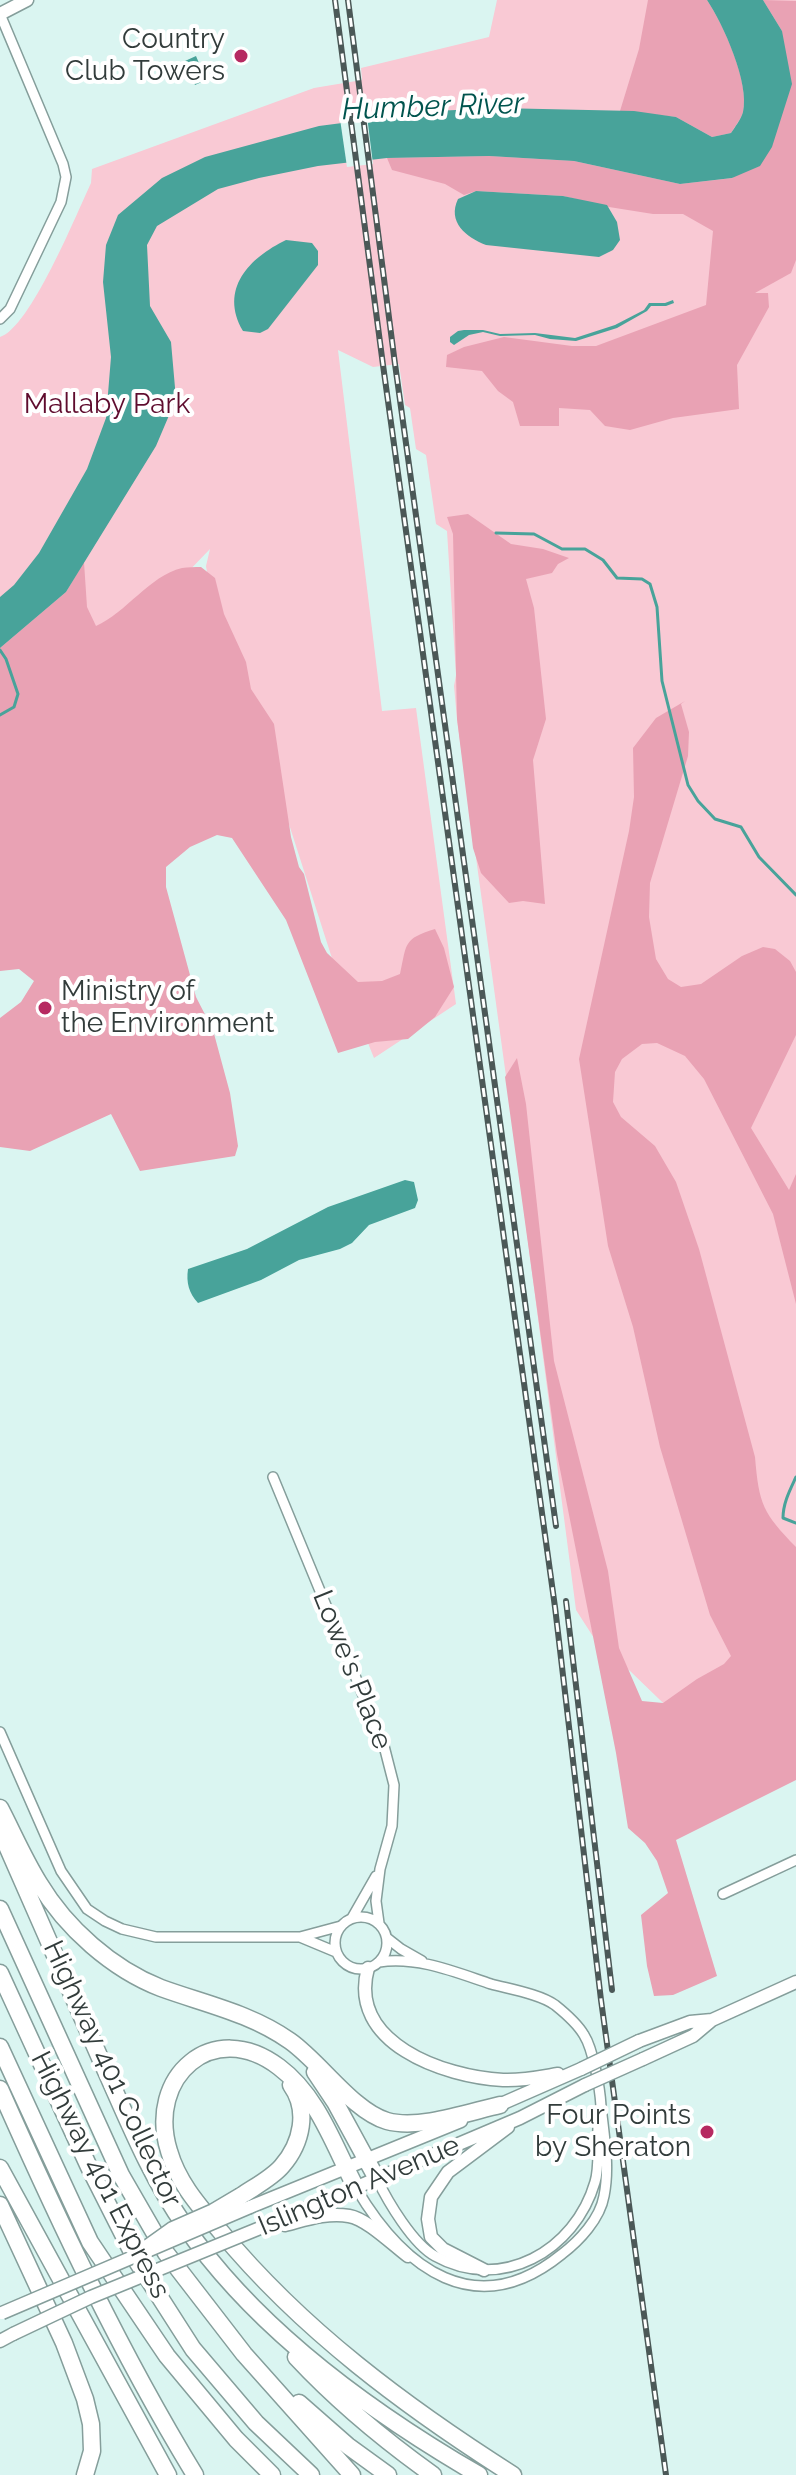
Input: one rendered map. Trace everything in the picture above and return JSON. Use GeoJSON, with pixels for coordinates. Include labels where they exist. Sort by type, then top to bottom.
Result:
{"type":"FeatureCollection","features":[{"type":"Feature","properties":{"kind":"highway"},"geometry":{"type":"LineString","coordinates":[[0,1808],[39,1883],[57,1908],[100,1952],[128,1972],[160,1987],[262,2023],[292,2042],[364,2110],[386,2121],[421,2122],[500,2105]]}},
{"type":"Feature","properties":{"kind":"highway","name":"Highway 401 Collector"},"geometry":{"type":"LineString","coordinates":[[0,1830],[140,2147],[184,2226],[249,2306],[357,2397],[479,2475]]}},
{"type":"Feature","properties":{"kind":"highway","name":"Highway 401 Express"},"geometry":{"type":"LineString","coordinates":[[0,1909],[121,2175],[166,2253],[244,2354],[352,2475]]}},
{"type":"Feature","properties":{"kind":"highway","name":"Highway 401 Express"},"geometry":{"type":"LineString","coordinates":[[0,1973],[89,2167],[136,2260],[193,2349],[256,2423],[311,2475]]}},
{"type":"Feature","properties":{"kind":"highway"},"geometry":{"type":"LineString","coordinates":[[292,2042],[335,2102],[377,2179]]}},
{"type":"Feature","properties":{"kind":"highway"},"geometry":{"type":"LineString","coordinates":[[0,2047],[90,2242],[167,2356],[236,2439],[272,2475]]}},
{"type":"Feature","properties":{"kind":"highway"},"geometry":{"type":"LineString","coordinates":[[356,2188],[310,2099],[294,2079],[279,2067],[261,2055],[228,2047],[200,2057],[181,2070],[164,2106],[169,2151],[192,2197],[227,2240],[268,2285],[370,2376],[445,2432],[513,2475]]}},
{"type":"Feature","properties":{"kind":"highway"},"geometry":{"type":"LineString","coordinates":[[138,2255],[173,2230],[246,2201],[282,2167],[302,2129],[295,2090],[279,2067]]}},
{"type":"Feature","properties":{"kind":"highway"},"geometry":{"type":"LineString","coordinates":[[0,2089],[114,2330],[195,2475]]}},
{"type":"Feature","properties":{"kind":"highway"},"geometry":{"type":"LineString","coordinates":[[0,2168],[168,2475]]}},
{"type":"Feature","properties":{"kind":"highway"},"geometry":{"type":"LineString","coordinates":[[0,2205],[64,2343],[85,2399],[91,2424],[92,2451],[85,2475]]}},
{"type":"Feature","properties":{"kind":"highway"},"geometry":{"type":"LineString","coordinates":[[249,2306],[319,2381],[394,2448],[433,2475]]}},
{"type":"Feature","properties":{"kind":"highway"},"geometry":{"type":"LineString","coordinates":[[244,2354],[348,2446],[388,2475]]}},
{"type":"Feature","properties":{"kind":"main road"},"geometry":{"type":"LineString","coordinates":[[0,14],[27,0]]}},
{"type":"Feature","properties":{"kind":"main road"},"geometry":{"type":"LineString","coordinates":[[374,1965],[364,1984],[365,2003],[379,2031],[402,2050],[457,2073],[504,2080],[539,2078],[581,2069]]}},
{"type":"Feature","properties":{"kind":"main road","name":"Islington Avenue"},"geometry":{"type":"LineString","coordinates":[[0,2341],[91,2297],[520,2118],[693,2036],[712,2020],[796,1982]]}},
{"type":"Feature","properties":{"kind":"main road","name":"Islington Avenue"},"geometry":{"type":"LineString","coordinates":[[246,2201],[366,2160],[500,2105],[639,2041],[690,2022],[712,2020]]}},
{"type":"Feature","properties":{"kind":"main road"},"geometry":{"type":"LineString","coordinates":[[484,2270],[443,2249],[431,2237],[428,2219],[431,2197],[448,2172],[520,2118]]}},
{"type":"Feature","properties":{"kind":"main road"},"geometry":{"type":"LineString","coordinates":[[265,2226],[285,2225],[325,2215],[349,2216],[361,2221],[408,2256]]}},
{"type":"Feature","properties":{"kind":"main road"},"geometry":{"type":"LineString","coordinates":[[1,2314],[138,2255]]}},
{"type":"Feature","properties":{"kind":"street"},"geometry":{"type":"LineString","coordinates":[[0,14],[66,177],[61,202],[10,309],[0,319]]}},
{"type":"Feature","properties":{"kind":"street","name":"Lowe's Place"},"geometry":{"type":"LineString","coordinates":[[273,1477],[384,1746],[394,1785],[392,1826],[380,1869],[376,1901],[379,1923]]}},
{"type":"Feature","properties":{"kind":"street"},"geometry":{"type":"LineString","coordinates":[[0,1732],[61,1871],[80,1899],[96,1915],[122,1929],[156,1937],[300,1937],[341,1926],[352,1918],[366,1917],[379,1923],[387,1938],[403,1951],[428,1964]]}},
{"type":"Feature","properties":{"kind":"street"},"geometry":{"type":"LineString","coordinates":[[723,1894],[796,1860]]}},
{"type":"Feature","properties":{"kind":"street","name":"Lowe's Place"},"geometry":{"type":"LineString","coordinates":[[352,1918],[380,1869]]}},
{"type":"Feature","properties":{"kind":"street"},"geometry":{"type":"LineString","coordinates":[[336,1952],[335,1938],[341,1926]]}},
{"type":"Feature","properties":{"kind":"street"},"geometry":{"type":"LineString","coordinates":[[300,1937],[336,1952],[344,1963],[356,1969],[395,1959],[428,1964],[551,2002],[568,2015],[585,2036],[600,2092],[607,2165],[604,2199],[583,2236],[534,2274],[517,2281],[497,2285],[460,2283],[423,2268],[408,2256],[356,2188]]}},
{"type":"Feature","properties":{"kind":"street"},"geometry":{"type":"LineString","coordinates":[[374,1965],[386,1951],[387,1938]]}},
{"type":"Feature","properties":{"kind":"street"},"geometry":{"type":"LineString","coordinates":[[377,2179],[392,2208],[433,2256],[484,2270],[500,2270],[531,2260],[569,2231],[596,2180],[600,2092]]}},
{"type":"Feature","properties":{"kind":"green space","name":"Mallaby Park"},"geometry":{"type":"Polygon","coordinates":[[[497,0],[796,0],[796,1721],[717,1755],[594,1638],[576,1610],[457,719],[447,531],[436,524],[426,455],[416,449],[399,364],[373,367],[338,350],[382,711],[416,708],[456,1004],[374,1058],[342,979],[338,977],[279,793],[213,607],[206,566],[210,549],[49,716],[0,739],[0,337],[25,314],[38,293],[91,183],[92,169],[314,88],[362,80],[361,68],[489,37],[497,0]]]}},
{"type":"Feature","properties":{"kind":"shaded area"},"geometry":{"type":"Polygon","coordinates":[[[648,0],[707,0],[727,38],[743,85],[743,112],[731,133],[712,137],[676,117],[620,111],[639,49],[648,0]]]}},
{"type":"Feature","properties":{"kind":"shaded area"},"geometry":{"type":"Polygon","coordinates":[[[763,0],[796,1],[796,260],[791,273],[755,293],[768,293],[769,307],[737,365],[739,409],[673,418],[630,430],[605,426],[590,410],[559,408],[559,426],[520,426],[513,402],[498,391],[482,371],[446,367],[447,355],[464,347],[504,337],[596,346],[706,305],[713,231],[683,214],[653,214],[563,196],[476,191],[464,195],[445,184],[392,170],[387,158],[489,156],[574,161],[680,184],[733,178],[782,31],[763,0]]]}},
{"type":"Feature","properties":{"kind":"shaded area"},"geometry":{"type":"Polygon","coordinates":[[[468,514],[511,544],[543,549],[569,558],[558,564],[552,573],[526,579],[534,608],[546,719],[533,760],[545,904],[509,903],[481,873],[473,848],[457,719],[453,534],[447,517],[468,514]]]}},
{"type":"Feature","properties":{"kind":"shaded area"},"geometry":{"type":"Polygon","coordinates":[[[84,562],[87,607],[96,626],[170,572],[201,567],[215,578],[224,614],[246,662],[251,689],[274,724],[291,837],[321,942],[327,953],[358,982],[382,981],[400,974],[406,949],[412,939],[435,929],[444,948],[454,987],[435,1017],[408,1039],[375,1042],[338,1053],[286,920],[232,838],[217,835],[190,847],[166,867],[166,887],[196,997],[213,1030],[230,1093],[238,1146],[235,1156],[140,1171],[111,1114],[30,1151],[0,1147],[0,1018],[21,1002],[34,981],[19,969],[0,971],[0,648],[66,592],[84,562]]]}},
{"type":"Feature","properties":{"kind":"shaded area"},"geometry":{"type":"Polygon","coordinates":[[[685,701],[681,704],[689,732],[688,756],[650,883],[649,917],[656,959],[668,979],[681,987],[701,984],[742,956],[763,947],[775,949],[790,961],[796,972],[796,1035],[751,1128],[789,1190],[796,1174],[796,1304],[773,1214],[704,1079],[685,1056],[657,1043],[642,1044],[622,1059],[615,1072],[613,1102],[621,1117],[655,1146],[676,1182],[699,1249],[755,1457],[761,1498],[776,1525],[796,1547],[796,1780],[676,1840],[717,1976],[673,1995],[654,1996],[641,1915],[668,1893],[657,1861],[645,1843],[628,1828],[557,1454],[505,1077],[517,1058],[526,1104],[554,1361],[608,1571],[619,1648],[642,1701],[663,1703],[724,1664],[731,1656],[710,1615],[660,1447],[633,1327],[608,1246],[579,1059],[629,831],[634,797],[633,748],[656,718],[685,701]]]}},
{"type":"Feature","properties":{"kind":"water"},"geometry":{"type":"Polygon","coordinates":[[[707,0],[763,0],[782,31],[792,84],[772,147],[760,166],[732,178],[680,184],[574,161],[489,156],[387,158],[318,166],[218,189],[157,226],[147,245],[150,306],[171,342],[176,399],[156,446],[66,592],[0,648],[0,597],[14,585],[39,553],[87,469],[106,418],[111,357],[103,282],[106,245],[118,215],[162,178],[205,157],[319,126],[435,111],[497,108],[634,111],[676,117],[712,137],[731,133],[743,112],[743,86],[727,38],[707,0]]]}},
{"type":"Feature","properties":{"kind":"water"},"geometry":{"type":"Polygon","coordinates":[[[196,56],[206,80],[195,85],[185,61],[196,56]]]}},
{"type":"Feature","properties":{"kind":"water"},"geometry":{"type":"Polygon","coordinates":[[[476,191],[563,196],[607,205],[617,222],[620,240],[613,250],[599,257],[486,245],[465,233],[455,215],[458,199],[476,191]]]}},
{"type":"Feature","properties":{"kind":"water"},"geometry":{"type":"Polygon","coordinates":[[[286,240],[312,243],[318,251],[318,265],[268,329],[260,333],[243,331],[236,316],[236,288],[260,256],[286,240]]]}},
{"type":"Feature","properties":{"kind":"water"},"geometry":{"type":"Polygon","coordinates":[[[673,300],[674,303],[666,306],[651,306],[617,328],[576,341],[535,335],[500,336],[483,332],[469,335],[454,345],[450,342],[450,337],[464,330],[483,330],[500,334],[535,333],[575,338],[615,325],[644,310],[649,303],[673,300]]]}},
{"type":"Feature","properties":{"kind":"water"},"geometry":{"type":"Polygon","coordinates":[[[405,1180],[414,1182],[418,1200],[415,1208],[369,1225],[352,1243],[299,1260],[261,1280],[198,1303],[192,1295],[188,1269],[247,1249],[328,1207],[405,1180]]]}},
{"type":"Feature","properties":{"kind":"pier"},"geometry":{"type":"Polygon","coordinates":[[[367,116],[373,164],[347,167],[340,119],[367,116]]]}},
{"type":"Feature","properties":{"kind":"waterway"},"geometry":{"type":"LineString","coordinates":[[496,533],[534,534],[562,549],[585,549],[603,560],[617,578],[642,579],[650,584],[657,607],[662,681],[688,785],[715,819],[741,827],[759,857],[796,895]]}},
{"type":"Feature","properties":{"kind":"waterway"},"geometry":{"type":"LineString","coordinates":[[0,650],[18,694],[14,707],[0,715]]}},
{"type":"Feature","properties":{"kind":"waterway"},"geometry":{"type":"LineString","coordinates":[[796,1477],[783,1518],[796,1523]]}},
{"type":"Feature","properties":{"kind":"railway"},"geometry":{"type":"LineString","coordinates":[[335,0],[555,1607],[601,2000],[666,2475]]}},
{"type":"Feature","properties":{"kind":"railway"},"geometry":{"type":"LineString","coordinates":[[348,0],[395,364],[556,1526]]}},
{"type":"Feature","properties":{"kind":"railway"},"geometry":{"type":"LineString","coordinates":[[566,1601],[612,1990]]}},
{"type":"Feature","properties":{"kind":"place","name":"Country Club Towers"},"geometry":{"type":"Point","coordinates":[241,56]}},
{"type":"Feature","properties":{"kind":"place","name":"Ministry of the Environment"},"geometry":{"type":"Point","coordinates":[45,1008]}},
{"type":"Feature","properties":{"kind":"place","name":"Four Points by Sheraton"},"geometry":{"type":"Point","coordinates":[707,2132]}},
{"type":"Feature","properties":{"kind":"water label","name":"Humber River"},"geometry":{"type":"Point","coordinates":[433,107]}}]}
